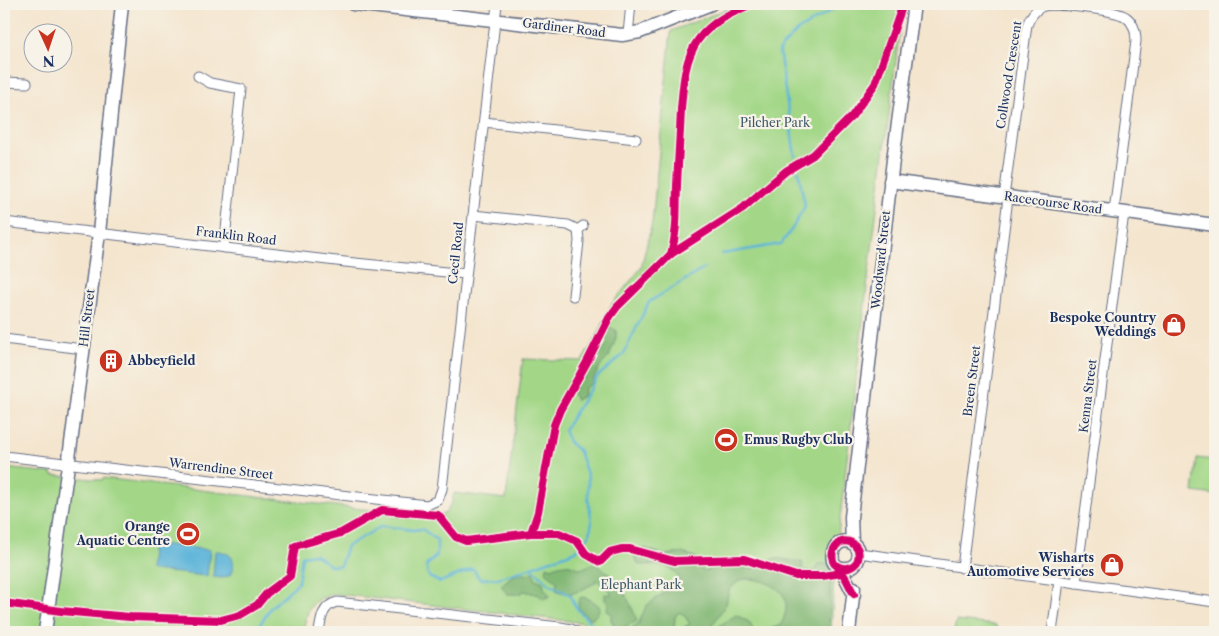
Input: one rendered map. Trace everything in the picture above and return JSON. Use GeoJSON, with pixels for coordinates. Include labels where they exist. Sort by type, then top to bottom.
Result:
{"type":"FeatureCollection","features":[{"type":"Feature","properties":{"kind":"street","name":"Hill Street"},"geometry":{"type":"LineString","coordinates":[[45,628],[69,464],[98,233],[122,4]]}},
{"type":"Feature","properties":{"kind":"street","name":"Gardiner Road"},"geometry":{"type":"LineString","coordinates":[[353,4],[613,34],[628,34],[645,30],[711,4]]}},
{"type":"Feature","properties":{"kind":"street","name":"Cecil Road"},"geometry":{"type":"LineString","coordinates":[[436,502],[442,493],[497,4]]}},
{"type":"Feature","properties":{"kind":"street"},"geometry":{"type":"LineString","coordinates":[[628,34],[631,4]]}},
{"type":"Feature","properties":{"kind":"street","name":"Woodward Street"},"geometry":{"type":"LineString","coordinates":[[850,546],[851,517],[890,181],[914,4]]}},
{"type":"Feature","properties":{"kind":"street","name":"Collwood Crescent"},"geometry":{"type":"LineString","coordinates":[[1006,197],[1027,25],[1031,16],[1041,7],[1053,4],[1120,14],[1130,21],[1136,32],[1119,212]]}},
{"type":"Feature","properties":{"kind":"street"},"geometry":{"type":"LineString","coordinates":[[198,76],[210,83],[241,89],[224,248]]}},
{"type":"Feature","properties":{"kind":"street"},"geometry":{"type":"LineString","coordinates":[[4,82],[27,83]]}},
{"type":"Feature","properties":{"kind":"street"},"geometry":{"type":"LineString","coordinates":[[484,122],[636,139]]}},
{"type":"Feature","properties":{"kind":"street","name":"Racecourse Road"},"geometry":{"type":"LineString","coordinates":[[890,181],[1215,225]]}},
{"type":"Feature","properties":{"kind":"street","name":"Breen Street"},"geometry":{"type":"LineString","coordinates":[[962,568],[1006,197]]}},
{"type":"Feature","properties":{"kind":"street","name":"Kenna Street"},"geometry":{"type":"LineString","coordinates":[[1076,583],[1119,212]]}},
{"type":"Feature","properties":{"kind":"street"},"geometry":{"type":"LineString","coordinates":[[473,215],[581,228],[572,296]]}},
{"type":"Feature","properties":{"kind":"street","name":"Franklin Road"},"geometry":{"type":"LineString","coordinates":[[4,222],[466,274]]}},
{"type":"Feature","properties":{"kind":"street"},"geometry":{"type":"LineString","coordinates":[[4,340],[83,349]]}},
{"type":"Feature","properties":{"kind":"street","name":"Warrendine Street"},"geometry":{"type":"LineString","coordinates":[[4,456],[427,504],[436,502]]}},
{"type":"Feature","properties":{"kind":"street"},"geometry":{"type":"LineString","coordinates":[[838,567],[846,569],[854,565],[859,559],[850,546]]}},
{"type":"Feature","properties":{"kind":"street"},"geometry":{"type":"LineString","coordinates":[[854,594],[834,562],[832,555],[834,548],[850,546],[962,568],[1215,602]]}},
{"type":"Feature","properties":{"kind":"street"},"geometry":{"type":"LineString","coordinates":[[850,632],[854,594],[854,565]]}},
{"type":"Feature","properties":{"kind":"street"},"geometry":{"type":"LineString","coordinates":[[1052,632],[1058,581]]}},
{"type":"Feature","properties":{"kind":"street"},"geometry":{"type":"LineString","coordinates":[[319,632],[322,614],[330,604],[336,602],[560,627],[577,632]]}},
{"type":"Feature","properties":{"kind":"green space"},"geometry":{"type":"Polygon","coordinates":[[[740,4],[903,4],[866,295],[835,562],[831,632],[594,632],[585,623],[337,594],[321,598],[312,605],[306,616],[303,632],[4,632],[4,468],[52,473],[52,475],[102,480],[103,478],[433,517],[446,513],[454,493],[506,499],[523,359],[582,361],[599,333],[611,305],[641,268],[652,223],[671,31],[740,4]]]}},
{"type":"Feature","properties":{"kind":"green space"},"geometry":{"type":"Polygon","coordinates":[[[609,327],[616,330],[616,338],[609,357],[600,366],[591,384],[585,388],[583,396],[576,400],[572,393],[578,380],[584,378],[583,374],[587,367],[603,349],[604,339],[609,327]]]}},
{"type":"Feature","properties":{"kind":"green space"},"geometry":{"type":"Polygon","coordinates":[[[1197,458],[1215,460],[1215,495],[1193,492],[1197,458]]]}},
{"type":"Feature","properties":{"kind":"green space"},"geometry":{"type":"Polygon","coordinates":[[[644,548],[665,555],[682,553],[695,557],[703,571],[723,565],[752,569],[775,558],[802,562],[803,571],[814,571],[818,564],[827,564],[831,569],[829,632],[761,632],[781,625],[786,603],[781,592],[776,588],[761,581],[749,579],[741,580],[729,590],[726,604],[708,632],[678,632],[690,624],[684,615],[679,612],[675,617],[674,632],[632,632],[632,628],[639,623],[646,606],[680,581],[668,567],[639,565],[634,556],[644,548]]]}},
{"type":"Feature","properties":{"kind":"green space"},"geometry":{"type":"Polygon","coordinates":[[[594,563],[609,574],[621,588],[637,621],[619,630],[614,628],[611,621],[611,613],[607,611],[608,602],[605,600],[605,594],[611,595],[611,592],[596,579],[595,583],[581,590],[567,593],[556,590],[557,581],[546,572],[547,566],[552,568],[566,564],[581,569],[594,563]]]}},
{"type":"Feature","properties":{"kind":"green space"},"geometry":{"type":"Polygon","coordinates":[[[533,572],[536,579],[543,582],[544,588],[550,596],[543,599],[539,595],[524,591],[519,594],[507,594],[501,585],[514,575],[533,572]]]}},
{"type":"Feature","properties":{"kind":"green space"},"geometry":{"type":"Polygon","coordinates":[[[581,597],[591,600],[600,607],[590,619],[579,609],[578,602],[581,597]]]}},
{"type":"Feature","properties":{"kind":"green space"},"geometry":{"type":"Polygon","coordinates":[[[736,615],[749,622],[754,631],[714,632],[719,626],[736,615]]]}},
{"type":"Feature","properties":{"kind":"green space"},"geometry":{"type":"Polygon","coordinates":[[[956,621],[996,625],[997,632],[954,632],[956,621]]]}},
{"type":"Feature","properties":{"kind":"water"},"geometry":{"type":"Polygon","coordinates":[[[152,543],[210,550],[207,576],[149,570],[152,543]]]}},
{"type":"Feature","properties":{"kind":"water"},"geometry":{"type":"Polygon","coordinates":[[[215,551],[221,551],[232,557],[233,565],[230,575],[223,578],[213,577],[215,551]]]}},
{"type":"Feature","properties":{"kind":"waterway"},"geometry":{"type":"LineString","coordinates":[[795,156],[779,50],[797,31],[842,4]]}},
{"type":"Feature","properties":{"kind":"waterway"},"geometry":{"type":"LineString","coordinates":[[722,254],[781,244],[805,206],[798,170]]}},
{"type":"Feature","properties":{"kind":"waterway"},"geometry":{"type":"LineString","coordinates":[[255,632],[271,607],[298,583],[302,556],[315,554],[331,566],[340,566],[347,546],[382,526],[413,530],[422,529],[437,540],[437,555],[426,566],[429,577],[440,582],[473,569],[480,579],[498,578],[576,551],[589,536],[592,522],[588,499],[588,477],[579,451],[569,442],[564,430],[598,376],[623,355],[649,302],[705,268]]}},
{"type":"Feature","properties":{"kind":"waterway"},"geometry":{"type":"LineString","coordinates":[[531,567],[549,584],[570,595],[578,610],[598,630]]}},
{"type":"Feature","properties":{"kind":"cycle path"},"geometry":{"type":"LineString","coordinates":[[671,254],[676,228],[681,109],[687,65],[693,48],[709,28],[730,14],[752,4]]}},
{"type":"Feature","properties":{"kind":"cycle path"},"geometry":{"type":"LineString","coordinates":[[4,603],[61,611],[130,617],[221,620],[240,615],[257,605],[267,593],[290,576],[295,546],[341,533],[382,510],[438,515],[456,537],[466,541],[531,533],[538,512],[554,425],[560,410],[609,318],[617,307],[671,254],[743,208],[786,171],[813,155],[852,116],[875,84],[903,4]]}},
{"type":"Feature","properties":{"kind":"cycle path"},"geometry":{"type":"LineString","coordinates":[[531,533],[559,533],[577,541],[586,554],[600,562],[610,552],[630,549],[674,561],[744,559],[796,576],[822,576],[842,573]]}},
{"type":"Feature","properties":{"kind":"cycle path"},"geometry":{"type":"LineString","coordinates":[[839,567],[849,568],[853,566],[859,556],[855,546],[847,541],[838,544],[833,550],[832,556],[834,563],[843,573],[854,594]]}},
{"type":"Feature","properties":{"kind":"place","name":"Bespoke Country Weddings"},"geometry":{"type":"Point","coordinates":[1174,325]}},
{"type":"Feature","properties":{"kind":"place","name":"Abbeyfield"},"geometry":{"type":"Point","coordinates":[111,361]}},
{"type":"Feature","properties":{"kind":"place","name":"Emus Rugby Club"},"geometry":{"type":"Point","coordinates":[726,440]}},
{"type":"Feature","properties":{"kind":"place","name":"Orange Aquatic Centre"},"geometry":{"type":"Point","coordinates":[188,534]}},
{"type":"Feature","properties":{"kind":"place","name":"Wisharts Automotive Services"},"geometry":{"type":"Point","coordinates":[1112,565]}},
{"type":"Feature","properties":{"kind":"park label","name":"Pilcher Park"},"geometry":{"type":"Point","coordinates":[775,123]}},
{"type":"Feature","properties":{"kind":"park label","name":"Elephant Park"},"geometry":{"type":"Point","coordinates":[641,585]}}]}
